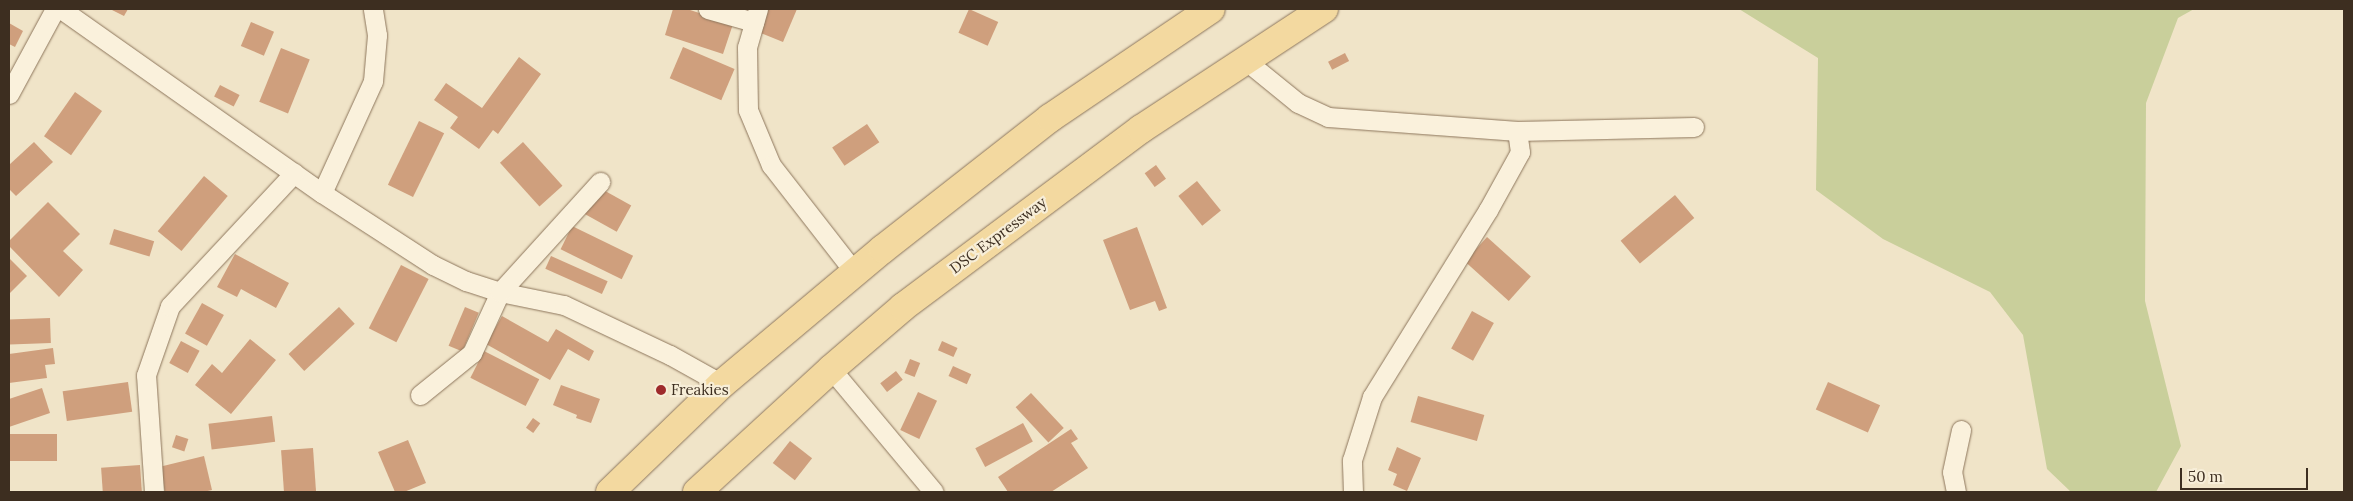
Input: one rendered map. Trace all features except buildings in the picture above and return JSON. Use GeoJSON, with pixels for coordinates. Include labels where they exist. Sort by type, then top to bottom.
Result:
{"type":"FeatureCollection","features":[{"type":"Feature","properties":{"kind":"main road"},"geometry":{"type":"LineString","coordinates":[[610,492],[722,384],[854,273],[1050,118],[1211,9]]}},
{"type":"Feature","properties":{"kind":"main road","name":"DSC Expressway"},"geometry":{"type":"LineString","coordinates":[[697,492],[831,369],[904,307],[1141,129],[1324,9]]}},
{"type":"Feature","properties":{"kind":"street"},"geometry":{"type":"LineString","coordinates":[[9,94],[55,9]]}},
{"type":"Feature","properties":{"kind":"street"},"geometry":{"type":"LineString","coordinates":[[62,9],[322,193],[433,265],[466,281],[500,292],[564,306],[670,355],[722,384]]}},
{"type":"Feature","properties":{"kind":"street"},"geometry":{"type":"LineString","coordinates":[[322,193],[373,82],[377,35],[373,9]]}},
{"type":"Feature","properties":{"kind":"street"},"geometry":{"type":"LineString","coordinates":[[708,9],[756,16],[747,47],[748,110],[771,165],[854,273]]}},
{"type":"Feature","properties":{"kind":"street"},"geometry":{"type":"LineString","coordinates":[[1245,60],[1298,103],[1328,118],[1517,131],[1694,127]]}},
{"type":"Feature","properties":{"kind":"street"},"geometry":{"type":"LineString","coordinates":[[1353,492],[1352,460],[1372,398],[1488,210],[1520,152],[1517,131]]}},
{"type":"Feature","properties":{"kind":"street"},"geometry":{"type":"LineString","coordinates":[[154,492],[146,374],[170,306],[294,173]]}},
{"type":"Feature","properties":{"kind":"street"},"geometry":{"type":"LineString","coordinates":[[420,395],[472,353],[500,292],[600,182]]}},
{"type":"Feature","properties":{"kind":"street"},"geometry":{"type":"LineString","coordinates":[[831,369],[934,492]]}},
{"type":"Feature","properties":{"kind":"street"},"geometry":{"type":"LineString","coordinates":[[1956,492],[1952,472],[1961,430]]}},
{"type":"Feature","properties":{"kind":"green space"},"geometry":{"type":"Polygon","coordinates":[[[1739,9],[2194,9],[2178,18],[2146,103],[2145,301],[2181,446],[2156,492],[2071,492],[2047,469],[2023,335],[1990,292],[1883,239],[1816,190],[1818,58],[1739,9]]]}},
{"type":"Feature","properties":{"kind":"place","name":"Freakies"},"geometry":{"type":"Point","coordinates":[661,390]}}]}
